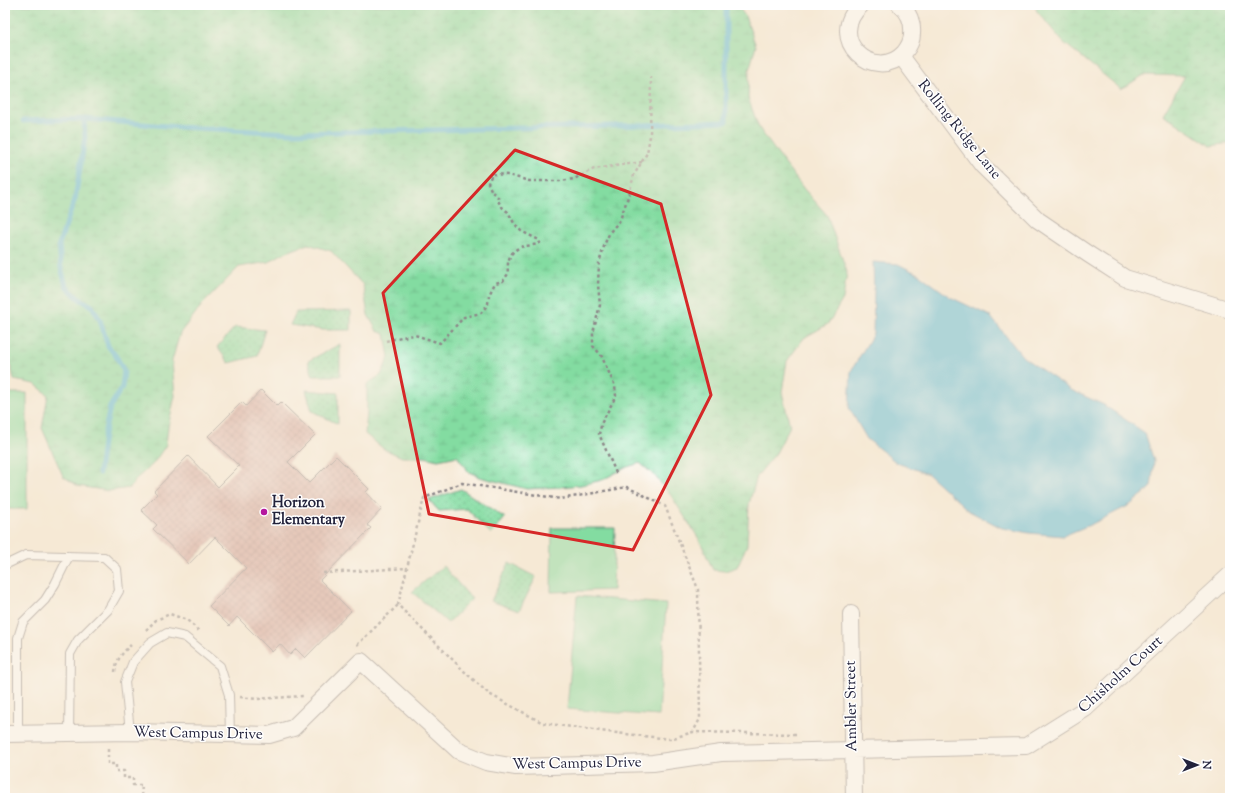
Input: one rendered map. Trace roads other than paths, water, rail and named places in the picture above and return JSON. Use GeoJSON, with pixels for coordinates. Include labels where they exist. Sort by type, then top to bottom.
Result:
{"type":"FeatureCollection","features":[{"type":"Feature","properties":{"kind":"street"},"geometry":{"type":"LineString","coordinates":[[861,5],[855,10],[850,19],[848,30],[849,40],[854,50],[861,57],[871,62],[881,63],[891,62],[901,56],[908,48],[912,38],[913,27],[910,17],[900,5]]}},
{"type":"Feature","properties":{"kind":"street","name":"Rolling Ridge Lane"},"geometry":{"type":"LineString","coordinates":[[901,56],[982,165],[1038,220],[1125,278],[1230,310]]}},
{"type":"Feature","properties":{"kind":"street","name":"Chisholm Court"},"geometry":{"type":"LineString","coordinates":[[853,749],[1026,746],[1085,709],[1230,575]]}},
{"type":"Feature","properties":{"kind":"street","name":"Ambler Street"},"geometry":{"type":"LineString","coordinates":[[851,614],[854,798]]}},
{"type":"Feature","properties":{"kind":"street","name":"West Campus Drive"},"geometry":{"type":"LineString","coordinates":[[11,734],[130,732],[269,735],[293,728],[361,661],[459,751],[486,762],[516,766],[653,763],[721,753],[853,749]]}},
{"type":"Feature","properties":{"kind":"lane"},"geometry":{"type":"LineString","coordinates":[[5,566],[26,554],[104,557],[118,569],[119,591],[108,610],[78,640],[70,654],[69,734]]}},
{"type":"Feature","properties":{"kind":"lane"},"geometry":{"type":"LineString","coordinates":[[11,734],[18,638],[24,622],[45,600],[69,556]]}},
{"type":"Feature","properties":{"kind":"lane"},"geometry":{"type":"LineString","coordinates":[[130,732],[125,682],[133,662],[150,643],[167,633],[185,637],[220,666],[229,694],[230,735]]}},
{"type":"Feature","properties":{"kind":"water"},"geometry":{"type":"Polygon","coordinates":[[[873,262],[898,264],[920,275],[950,297],[990,316],[1023,357],[1071,390],[1104,405],[1145,433],[1154,461],[1151,488],[1130,505],[1092,524],[1063,536],[1029,533],[1002,528],[969,511],[928,474],[897,463],[867,439],[849,408],[851,371],[873,334],[873,262]]]}},
{"type":"Feature","properties":{"kind":"waterway"},"geometry":{"type":"LineString","coordinates":[[23,121],[84,119],[178,127],[292,133],[726,122],[726,5]]}},
{"type":"Feature","properties":{"kind":"waterway"},"geometry":{"type":"LineString","coordinates":[[84,119],[85,138],[75,199],[59,244],[61,268],[66,286],[78,298],[92,306],[100,320],[108,346],[116,356],[124,371],[122,387],[110,407],[104,435],[99,473]]}},
{"type":"Feature","properties":{"kind":"place","name":"Horizon Elementary"},"geometry":{"type":"Point","coordinates":[264,512]}}]}
